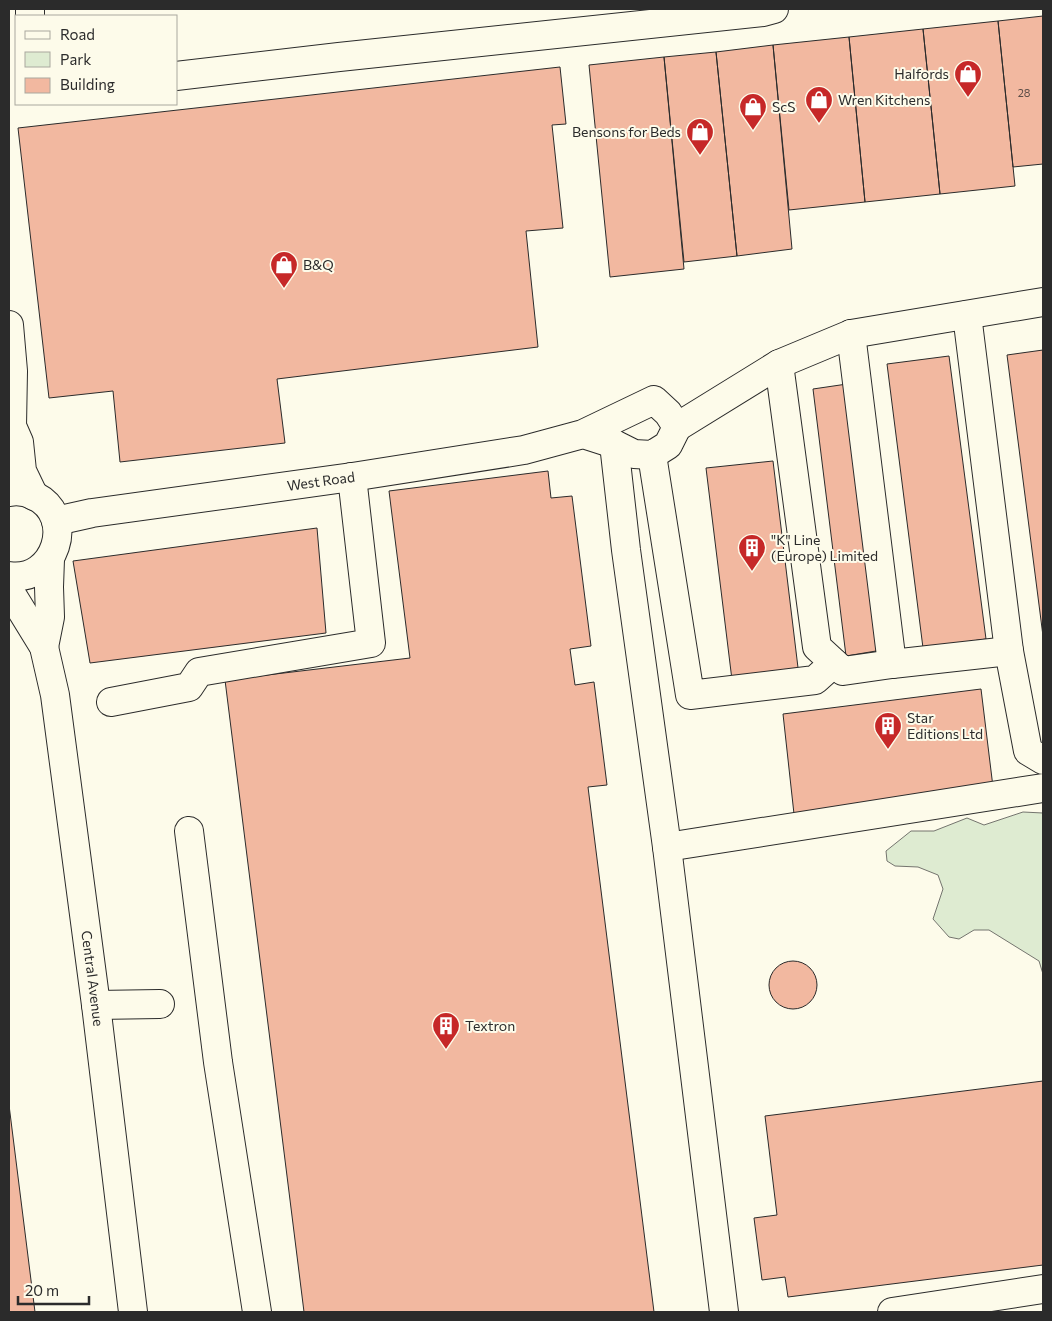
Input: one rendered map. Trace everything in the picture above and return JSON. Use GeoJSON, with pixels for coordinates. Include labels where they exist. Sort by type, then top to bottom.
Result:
{"type":"FeatureCollection","features":[{"type":"Feature","properties":{"kind":"street"},"geometry":{"type":"LineString","coordinates":[[178,76],[763,12],[774,9]]}},
{"type":"Feature","properties":{"kind":"street"},"geometry":{"type":"LineString","coordinates":[[583,434],[614,444],[634,454],[652,456],[668,445],[677,427],[779,364],[851,334],[1043,302]]}},
{"type":"Feature","properties":{"kind":"street"},"geometry":{"type":"LineString","coordinates":[[967,315],[1009,651],[1028,750],[1043,760]]}},
{"type":"Feature","properties":{"kind":"street"},"geometry":{"type":"LineString","coordinates":[[9,325],[13,371],[10,429],[19,442],[22,470],[21,494],[40,499],[50,508],[56,521]]}},
{"type":"Feature","properties":{"kind":"street"},"geometry":{"type":"LineString","coordinates":[[851,334],[892,664]]}},
{"type":"Feature","properties":{"kind":"street"},"geometry":{"type":"LineString","coordinates":[[779,364],[816,647],[843,671],[1009,651]]}},
{"type":"Feature","properties":{"kind":"street","name":"West Road"},"geometry":{"type":"LineString","coordinates":[[56,521],[92,513],[352,477],[524,450],[583,434],[654,400],[668,413],[677,427]]}},
{"type":"Feature","properties":{"kind":"street"},"geometry":{"type":"LineString","coordinates":[[614,444],[626,550],[667,847],[724,1312]]}},
{"type":"Feature","properties":{"kind":"street"},"geometry":{"type":"LineString","coordinates":[[652,456],[690,695],[815,680],[834,663]]}},
{"type":"Feature","properties":{"kind":"street"},"geometry":{"type":"LineString","coordinates":[[111,702],[189,687],[199,672],[371,643],[352,477]]}},
{"type":"Feature","properties":{"kind":"street","name":"Central Avenue"},"geometry":{"type":"LineString","coordinates":[[44,647],[50,617],[50,559],[56,547],[58,534],[56,521]]}},
{"type":"Feature","properties":{"kind":"street"},"geometry":{"type":"LineString","coordinates":[[9,576],[29,575],[50,559]]}},
{"type":"Feature","properties":{"kind":"street","name":"Central Avenue"},"geometry":{"type":"LineString","coordinates":[[9,590],[44,647],[55,695],[96,1005],[133,1312]]}},
{"type":"Feature","properties":{"kind":"street"},"geometry":{"type":"LineString","coordinates":[[667,847],[1043,788]]}},
{"type":"Feature","properties":{"kind":"street"},"geometry":{"type":"LineString","coordinates":[[189,830],[218,1062],[257,1312]]}},
{"type":"Feature","properties":{"kind":"street"},"geometry":{"type":"LineString","coordinates":[[96,1005],[160,1004]]}},
{"type":"Feature","properties":{"kind":"street"},"geometry":{"type":"LineString","coordinates":[[892,1312],[1043,1289]]}},
{"type":"Feature","properties":{"kind":"green space"},"geometry":{"type":"Polygon","coordinates":[[[1023,812],[1043,813],[1043,974],[1039,961],[989,930],[974,930],[959,939],[949,937],[933,919],[943,889],[938,875],[918,867],[895,866],[887,861],[886,851],[911,831],[934,831],[967,818],[984,825],[1023,812]]]}},
{"type":"Feature","properties":{"kind":"building"},"geometry":{"type":"Polygon","coordinates":[[[1043,16],[1043,164],[1013,167],[998,21],[1043,16]]]}},
{"type":"Feature","properties":{"kind":"building","name":"Halfords"},"geometry":{"type":"Polygon","coordinates":[[[998,21],[1015,186],[940,194],[923,29],[998,21]]]}},
{"type":"Feature","properties":{"kind":"building"},"geometry":{"type":"Polygon","coordinates":[[[923,29],[940,194],[865,202],[849,37],[923,29]]]}},
{"type":"Feature","properties":{"kind":"building","name":"Wren Kitchens"},"geometry":{"type":"Polygon","coordinates":[[[849,37],[865,202],[789,210],[773,45],[849,37]]]}},
{"type":"Feature","properties":{"kind":"building","name":"ScS"},"geometry":{"type":"Polygon","coordinates":[[[773,45],[792,249],[737,256],[716,52],[773,45]]]}},
{"type":"Feature","properties":{"kind":"building","name":"Bensons for Beds"},"geometry":{"type":"Polygon","coordinates":[[[716,52],[737,256],[684,262],[664,57],[716,52]]]}},
{"type":"Feature","properties":{"kind":"building"},"geometry":{"type":"Polygon","coordinates":[[[664,57],[684,269],[610,277],[589,65],[664,57]]]}},
{"type":"Feature","properties":{"kind":"building","name":"B&Q"},"geometry":{"type":"Polygon","coordinates":[[[560,67],[566,124],[552,125],[563,228],[526,231],[538,347],[277,379],[285,443],[120,462],[113,391],[49,398],[18,128],[560,67]]]}},
{"type":"Feature","properties":{"kind":"building"},"geometry":{"type":"Polygon","coordinates":[[[1043,350],[1043,636],[1007,355],[1043,350]]]}},
{"type":"Feature","properties":{"kind":"building"},"geometry":{"type":"Polygon","coordinates":[[[949,356],[986,639],[923,648],[887,364],[949,356]]]}},
{"type":"Feature","properties":{"kind":"building"},"geometry":{"type":"Polygon","coordinates":[[[847,384],[882,650],[846,656],[813,389],[847,384]]]}},
{"type":"Feature","properties":{"kind":"building","name":"\"K\" Line (Europe) Limited"},"geometry":{"type":"Polygon","coordinates":[[[773,461],[799,676],[732,680],[706,468],[773,461]]]}},
{"type":"Feature","properties":{"kind":"building","name":"Textron"},"geometry":{"type":"Polygon","coordinates":[[[548,471],[551,498],[572,496],[591,646],[570,649],[575,685],[594,682],[607,785],[588,787],[654,1312],[304,1312],[225,680],[410,658],[389,491],[548,471]]]}},
{"type":"Feature","properties":{"kind":"building"},"geometry":{"type":"Polygon","coordinates":[[[317,528],[326,633],[90,663],[73,561],[317,528]]]}},
{"type":"Feature","properties":{"kind":"building","name":"Star Editions Ltd"},"geometry":{"type":"Polygon","coordinates":[[[981,689],[993,787],[794,814],[783,714],[981,689]]]}},
{"type":"Feature","properties":{"kind":"building"},"geometry":{"type":"Polygon","coordinates":[[[788,961],[798,961],[807,965],[813,971],[816,976],[816,994],[807,1005],[798,1009],[788,1009],[779,1005],[773,999],[769,990],[769,980],[773,971],[779,965],[788,961]]]}},
{"type":"Feature","properties":{"kind":"building"},"geometry":{"type":"Polygon","coordinates":[[[1043,1081],[1043,1265],[788,1297],[785,1277],[762,1280],[754,1218],[777,1215],[765,1116],[1043,1081]]]}},
{"type":"Feature","properties":{"kind":"building"},"geometry":{"type":"Polygon","coordinates":[[[9,1105],[35,1312],[9,1312],[9,1105]]]}},
{"type":"Feature","properties":{"kind":"place","name":"Halfords"},"geometry":{"type":"Point","coordinates":[968,98]}},
{"type":"Feature","properties":{"kind":"place","name":"Wren Kitchens"},"geometry":{"type":"Point","coordinates":[819,124]}},
{"type":"Feature","properties":{"kind":"place","name":"ScS"},"geometry":{"type":"Point","coordinates":[753,131]}},
{"type":"Feature","properties":{"kind":"place","name":"Bensons for Beds"},"geometry":{"type":"Point","coordinates":[700,156]}},
{"type":"Feature","properties":{"kind":"place","name":"B&Q"},"geometry":{"type":"Point","coordinates":[284,289]}},
{"type":"Feature","properties":{"kind":"place","name":"\"K\" Line (Europe) Limited"},"geometry":{"type":"Point","coordinates":[752,572]}},
{"type":"Feature","properties":{"kind":"place","name":"Star Editions Ltd"},"geometry":{"type":"Point","coordinates":[888,750]}},
{"type":"Feature","properties":{"kind":"place","name":"Textron"},"geometry":{"type":"Point","coordinates":[446,1050]}}]}
